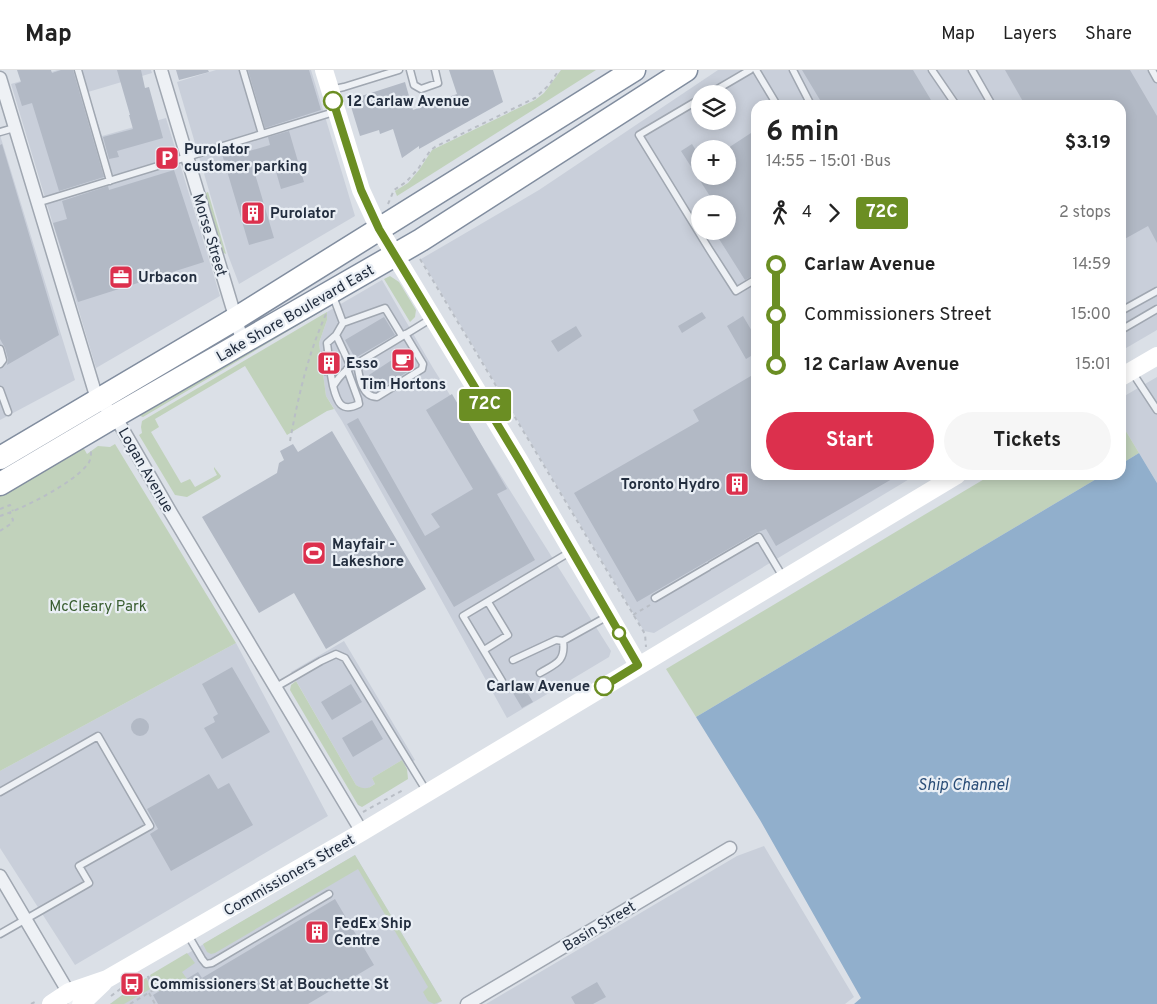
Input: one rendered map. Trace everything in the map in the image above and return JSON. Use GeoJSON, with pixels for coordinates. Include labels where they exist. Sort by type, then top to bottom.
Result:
{"type":"FeatureCollection","features":[{"type":"Feature","properties":{"kind":"highway","name":"Lake Shore Boulevard East"},"geometry":{"type":"LineString","coordinates":[[0,458],[97,399],[236,319],[634,70]]}},
{"type":"Feature","properties":{"kind":"highway","name":"Lake Shore Boulevard East"},"geometry":{"type":"LineString","coordinates":[[4,492],[115,416],[243,342],[330,301],[396,255],[686,70]]}},
{"type":"Feature","properties":{"kind":"street","name":"Morse Street"},"geometry":{"type":"LineString","coordinates":[[161,70],[243,342]]}},
{"type":"Feature","properties":{"kind":"street"},"geometry":{"type":"LineString","coordinates":[[324,70],[361,190],[379,229],[609,615],[640,653]]}},
{"type":"Feature","properties":{"kind":"street","name":"Logan Avenue"},"geometry":{"type":"LineString","coordinates":[[0,78],[97,399],[115,416],[358,825]]}},
{"type":"Feature","properties":{"kind":"street"},"geometry":{"type":"LineString","coordinates":[[1126,374],[1157,356]]}},
{"type":"Feature","properties":{"kind":"street","name":"Commissioners Street"},"geometry":{"type":"LineString","coordinates":[[46,1001],[75,1000],[107,979],[187,934],[358,825],[424,787],[640,653],[784,578],[949,480]]}},
{"type":"Feature","properties":{"kind":"street","name":"Basin Street"},"geometry":{"type":"LineString","coordinates":[[467,1004],[730,848]]}},
{"type":"Feature","properties":{"kind":"street"},"geometry":{"type":"LineString","coordinates":[[0,876],[75,1000]]}},
{"type":"Feature","properties":{"kind":"lane"},"geometry":{"type":"LineString","coordinates":[[78,70],[110,181]]}},
{"type":"Feature","properties":{"kind":"lane"},"geometry":{"type":"LineString","coordinates":[[243,70],[262,134]]}},
{"type":"Feature","properties":{"kind":"lane"},"geometry":{"type":"LineString","coordinates":[[330,90],[399,70]]}},
{"type":"Feature","properties":{"kind":"lane"},"geometry":{"type":"LineString","coordinates":[[410,70],[414,86],[421,89],[438,83],[435,70]]}},
{"type":"Feature","properties":{"kind":"lane"},"geometry":{"type":"LineString","coordinates":[[724,85],[750,70]]}},
{"type":"Feature","properties":{"kind":"lane"},"geometry":{"type":"LineString","coordinates":[[756,70],[774,100]]}},
{"type":"Feature","properties":{"kind":"lane"},"geometry":{"type":"LineString","coordinates":[[793,70],[808,100]]}},
{"type":"Feature","properties":{"kind":"lane"},"geometry":{"type":"LineString","coordinates":[[932,70],[953,100]]}},
{"type":"Feature","properties":{"kind":"lane"},"geometry":{"type":"LineString","coordinates":[[972,70],[989,100]]}},
{"type":"Feature","properties":{"kind":"lane"},"geometry":{"type":"LineString","coordinates":[[1152,70],[1157,79]]}},
{"type":"Feature","properties":{"kind":"lane"},"geometry":{"type":"LineString","coordinates":[[691,104],[639,135],[708,249],[736,290],[751,282]]}},
{"type":"Feature","properties":{"kind":"lane"},"geometry":{"type":"LineString","coordinates":[[37,203],[336,111]]}},
{"type":"Feature","properties":{"kind":"lane"},"geometry":{"type":"LineString","coordinates":[[0,132],[14,128]]}},
{"type":"Feature","properties":{"kind":"lane"},"geometry":{"type":"LineString","coordinates":[[1126,308],[1157,291]]}},
{"type":"Feature","properties":{"kind":"lane"},"geometry":{"type":"LineString","coordinates":[[330,301],[343,323]]}},
{"type":"Feature","properties":{"kind":"lane"},"geometry":{"type":"LineString","coordinates":[[328,351],[326,343],[336,336],[343,323],[386,308],[423,364],[422,369],[377,397],[368,394],[349,368]]}},
{"type":"Feature","properties":{"kind":"lane"},"geometry":{"type":"LineString","coordinates":[[1126,327],[1157,309]]}},
{"type":"Feature","properties":{"kind":"lane"},"geometry":{"type":"LineString","coordinates":[[333,386],[349,368],[433,318]]}},
{"type":"Feature","properties":{"kind":"lane"},"geometry":{"type":"LineString","coordinates":[[331,376],[335,397],[340,405],[352,408],[359,404],[349,368],[336,336]]}},
{"type":"Feature","properties":{"kind":"lane"},"geometry":{"type":"LineString","coordinates":[[0,349],[3,360],[0,364]]}},
{"type":"Feature","properties":{"kind":"lane"},"geometry":{"type":"LineString","coordinates":[[1126,377],[1157,410]]}},
{"type":"Feature","properties":{"kind":"lane"},"geometry":{"type":"LineString","coordinates":[[0,390],[8,412]]}},
{"type":"Feature","properties":{"kind":"lane"},"geometry":{"type":"LineString","coordinates":[[655,598],[758,536],[784,578]]}},
{"type":"Feature","properties":{"kind":"lane"},"geometry":{"type":"LineString","coordinates":[[502,681],[463,616],[571,551]]}},
{"type":"Feature","properties":{"kind":"lane"},"geometry":{"type":"LineString","coordinates":[[484,650],[508,635],[488,602]]}},
{"type":"Feature","properties":{"kind":"lane"},"geometry":{"type":"LineString","coordinates":[[513,660],[556,640],[563,641],[609,615]]}},
{"type":"Feature","properties":{"kind":"lane"},"geometry":{"type":"LineString","coordinates":[[540,673],[559,662],[563,654],[563,641]]}},
{"type":"Feature","properties":{"kind":"lane"},"geometry":{"type":"LineString","coordinates":[[276,688],[336,654],[345,658],[424,787]]}},
{"type":"Feature","properties":{"kind":"lane"},"geometry":{"type":"LineString","coordinates":[[0,792],[98,736],[150,826],[79,866],[89,883],[0,934]]}},
{"type":"Feature","properties":{"kind":"lane"},"geometry":{"type":"LineString","coordinates":[[187,934],[202,960],[206,964],[212,963],[329,894]]}},
{"type":"Feature","properties":{"kind":"path"},"geometry":{"type":"LineString","coordinates":[[387,207],[394,190],[406,182],[418,169],[430,151],[535,98],[549,85],[559,70]]}},
{"type":"Feature","properties":{"kind":"path"},"geometry":{"type":"LineString","coordinates":[[418,256],[644,634],[640,653]]}},
{"type":"Feature","properties":{"kind":"path"},"geometry":{"type":"LineString","coordinates":[[290,441],[308,360],[330,301]]}},
{"type":"Feature","properties":{"kind":"path"},"geometry":{"type":"LineString","coordinates":[[0,516],[56,489],[88,464],[91,448]]}},
{"type":"Feature","properties":{"kind":"path"},"geometry":{"type":"LineString","coordinates":[[4,492],[13,511]]}},
{"type":"Feature","properties":{"kind":"path"},"geometry":{"type":"LineString","coordinates":[[0,509],[10,505]]}},
{"type":"Feature","properties":{"kind":"path"},"geometry":{"type":"LineString","coordinates":[[0,531],[12,523],[10,512]]}},
{"type":"Feature","properties":{"kind":"path"},"geometry":{"type":"LineString","coordinates":[[633,615],[651,605]]}},
{"type":"Feature","properties":{"kind":"path"},"geometry":{"type":"LineString","coordinates":[[358,825],[424,787]]}},
{"type":"Feature","properties":{"kind":"path"},"geometry":{"type":"LineString","coordinates":[[130,1004],[155,989],[147,975]]}},
{"type":"Feature","properties":{"kind":"path"},"geometry":{"type":"LineString","coordinates":[[149,993],[155,1004]]}},
{"type":"Feature","properties":{"kind":"path"},"geometry":{"type":"LineString","coordinates":[[32,1004],[46,1001]]}},
{"type":"Feature","properties":{"kind":"shaded area"},"geometry":{"type":"Polygon","coordinates":[[[58,70],[151,70],[152,73],[88,92],[102,136],[166,118],[220,296],[96,368],[11,84],[58,70]]]}},
{"type":"Feature","properties":{"kind":"shaded area"},"geometry":{"type":"Polygon","coordinates":[[[216,70],[311,70],[355,216],[239,284],[228,255],[177,82],[216,70]]]}},
{"type":"Feature","properties":{"kind":"shaded area"},"geometry":{"type":"Polygon","coordinates":[[[718,70],[1157,70],[1157,330],[1126,348],[1126,100],[751,100],[751,480],[908,480],[654,633],[644,631],[421,259],[539,190],[691,88],[691,130],[736,130],[736,85],[696,85],[718,70]]]}},
{"type":"Feature","properties":{"kind":"shaded area"},"geometry":{"type":"Polygon","coordinates":[[[0,135],[75,380],[0,420],[0,135]]]}},
{"type":"Feature","properties":{"kind":"shaded area"},"geometry":{"type":"Polygon","coordinates":[[[382,280],[433,368],[611,651],[609,657],[507,718],[342,421],[326,396],[319,343],[327,320],[327,312],[382,280]]]}},
{"type":"Feature","properties":{"kind":"shaded area"},"geometry":{"type":"Polygon","coordinates":[[[1157,377],[1157,483],[1126,431],[1126,395],[1157,377]]]}},
{"type":"Feature","properties":{"kind":"shaded area"},"geometry":{"type":"Polygon","coordinates":[[[344,641],[415,760],[405,766],[402,760],[372,778],[375,784],[367,789],[362,789],[356,785],[291,672],[344,641]]]}},
{"type":"Feature","properties":{"kind":"shaded area"},"geometry":{"type":"Polygon","coordinates":[[[236,643],[328,816],[75,965],[0,848],[0,771],[236,643]]]}},
{"type":"Feature","properties":{"kind":"shaded area"},"geometry":{"type":"Polygon","coordinates":[[[764,846],[854,997],[845,1004],[486,1004],[737,856],[764,846]]]}},
{"type":"Feature","properties":{"kind":"shaded area"},"geometry":{"type":"Polygon","coordinates":[[[355,855],[442,1001],[437,1004],[110,1004],[141,981],[355,855]]]}},
{"type":"Feature","properties":{"kind":"green space"},"geometry":{"type":"Polygon","coordinates":[[[561,70],[596,70],[397,196],[395,191],[408,183],[432,150],[535,100],[544,93],[561,70]]]}},
{"type":"Feature","properties":{"kind":"green space"},"geometry":{"type":"Polygon","coordinates":[[[208,192],[226,254],[221,252],[204,194],[208,192]]]}},
{"type":"Feature","properties":{"kind":"green space"},"geometry":{"type":"Polygon","coordinates":[[[390,276],[399,282],[416,310],[415,317],[410,322],[384,279],[390,276]]]}},
{"type":"Feature","properties":{"kind":"green space"},"geometry":{"type":"Polygon","coordinates":[[[327,306],[329,307],[143,417],[140,416],[145,411],[327,306]]]}},
{"type":"Feature","properties":{"kind":"green space"},"geometry":{"type":"Polygon","coordinates":[[[327,312],[327,320],[319,343],[326,396],[334,409],[327,411],[287,435],[245,366],[155,419],[159,427],[151,432],[181,483],[190,479],[195,487],[217,475],[214,467],[221,476],[187,497],[175,495],[139,435],[142,433],[142,421],[327,312]]]}},
{"type":"Feature","properties":{"kind":"green space"},"geometry":{"type":"Polygon","coordinates":[[[1126,431],[1139,453],[1126,461],[1126,431]]]}},
{"type":"Feature","properties":{"kind":"green space","name":"McCleary Park"},"geometry":{"type":"Polygon","coordinates":[[[115,444],[236,643],[0,771],[0,496],[83,447],[87,454],[98,446],[110,447],[115,444]]]}},
{"type":"Feature","properties":{"kind":"green space"},"geometry":{"type":"Polygon","coordinates":[[[983,480],[1095,480],[696,717],[666,669],[983,480]]]}},
{"type":"Feature","properties":{"kind":"green space"},"geometry":{"type":"Polygon","coordinates":[[[296,681],[356,785],[361,788],[370,787],[375,784],[372,778],[402,760],[407,769],[408,779],[362,807],[358,805],[290,690],[291,685],[296,681]]]}},
{"type":"Feature","properties":{"kind":"green space"},"geometry":{"type":"Polygon","coordinates":[[[355,855],[442,1001],[434,1004],[428,1001],[423,992],[428,987],[358,869],[215,953],[207,952],[203,944],[355,855]]]}},
{"type":"Feature","properties":{"kind":"green space"},"geometry":{"type":"Polygon","coordinates":[[[187,953],[195,963],[182,972],[187,979],[175,986],[159,991],[150,975],[187,953]]]}},
{"type":"Feature","properties":{"kind":"green space"},"geometry":{"type":"Polygon","coordinates":[[[146,978],[152,988],[124,1004],[110,1004],[146,978]]]}},
{"type":"Feature","properties":{"kind":"water","name":"Ship Channel"},"geometry":{"type":"Polygon","coordinates":[[[1139,453],[1157,483],[1157,1004],[854,1004],[861,998],[760,820],[696,717],[1095,480],[1126,480],[1126,461],[1139,453]]]}},
{"type":"Feature","properties":{"kind":"building"},"geometry":{"type":"Polygon","coordinates":[[[17,70],[51,70],[52,73],[61,70],[73,70],[104,177],[59,191],[32,103],[22,106],[15,84],[21,82],[17,70]]]}},
{"type":"Feature","properties":{"kind":"building"},"geometry":{"type":"Polygon","coordinates":[[[117,70],[141,70],[145,88],[149,87],[163,138],[117,151],[119,157],[109,159],[103,137],[133,129],[117,70]]]}},
{"type":"Feature","properties":{"kind":"building"},"geometry":{"type":"Polygon","coordinates":[[[176,70],[208,70],[209,72],[179,80],[176,70]]]}},
{"type":"Feature","properties":{"kind":"building"},"geometry":{"type":"Polygon","coordinates":[[[248,70],[309,70],[321,110],[265,128],[248,70]]]}},
{"type":"Feature","properties":{"kind":"building"},"geometry":{"type":"Polygon","coordinates":[[[449,70],[493,70],[503,102],[419,149],[419,146],[402,158],[393,129],[380,134],[379,130],[360,136],[349,100],[405,82],[413,110],[457,94],[449,70]]]}},
{"type":"Feature","properties":{"kind":"building"},"geometry":{"type":"Polygon","coordinates":[[[802,70],[913,70],[931,100],[820,100],[802,70]]]}},
{"type":"Feature","properties":{"kind":"building"},"geometry":{"type":"Polygon","coordinates":[[[1005,70],[1130,70],[1157,116],[1157,243],[1148,226],[1126,238],[1126,100],[1022,100],[1005,70]]]}},
{"type":"Feature","properties":{"kind":"building","name":"Purolator"},"geometry":{"type":"Polygon","coordinates":[[[289,131],[304,182],[281,189],[275,168],[255,174],[274,238],[249,245],[222,154],[245,147],[246,152],[270,145],[268,137],[289,131]]]}},
{"type":"Feature","properties":{"kind":"building"},"geometry":{"type":"Polygon","coordinates":[[[751,133],[751,277],[745,280],[720,240],[736,240],[736,195],[709,195],[703,185],[736,185],[736,143],[751,133]]]}},
{"type":"Feature","properties":{"kind":"building"},"geometry":{"type":"Polygon","coordinates":[[[2,144],[59,335],[7,365],[8,359],[0,339],[0,145],[2,144]]]}},
{"type":"Feature","properties":{"kind":"building"},"geometry":{"type":"Polygon","coordinates":[[[691,145],[691,167],[681,151],[691,145]]]}},
{"type":"Feature","properties":{"kind":"building"},"geometry":{"type":"Polygon","coordinates":[[[174,170],[204,262],[78,302],[53,223],[67,219],[62,201],[108,186],[109,190],[174,170]]]}},
{"type":"Feature","properties":{"kind":"building"},"geometry":{"type":"Polygon","coordinates":[[[702,312],[706,318],[682,333],[678,326],[702,312]]]}},
{"type":"Feature","properties":{"kind":"building"},"geometry":{"type":"Polygon","coordinates":[[[743,316],[751,330],[751,356],[746,359],[727,326],[743,316]]]}},
{"type":"Feature","properties":{"kind":"building"},"geometry":{"type":"Polygon","coordinates":[[[384,317],[395,335],[355,358],[345,340],[384,317]]]}},
{"type":"Feature","properties":{"kind":"building"},"geometry":{"type":"Polygon","coordinates":[[[576,326],[582,336],[558,352],[551,341],[576,326]]]}},
{"type":"Feature","properties":{"kind":"building","name":"Esso"},"geometry":{"type":"Polygon","coordinates":[[[333,350],[337,373],[330,370],[324,376],[321,351],[328,356],[331,355],[333,350]]]}},
{"type":"Feature","properties":{"kind":"building"},"geometry":{"type":"Polygon","coordinates":[[[404,352],[414,368],[378,390],[369,375],[404,352]]]}},
{"type":"Feature","properties":{"kind":"building","name":"Toronto Hydro"},"geometry":{"type":"Polygon","coordinates":[[[751,376],[751,480],[890,480],[776,546],[766,529],[756,533],[637,602],[574,493],[699,421],[693,410],[751,376]]]}},
{"type":"Feature","properties":{"kind":"building"},"geometry":{"type":"Polygon","coordinates":[[[452,394],[507,489],[497,494],[535,560],[454,607],[347,424],[358,418],[425,536],[440,527],[431,514],[473,489],[426,410],[452,394]]]}},
{"type":"Feature","properties":{"kind":"building","name":"Mayfair - Lakeshore"},"geometry":{"type":"Polygon","coordinates":[[[332,431],[426,589],[326,649],[294,593],[259,613],[202,517],[277,473],[279,463],[284,460],[280,451],[293,444],[298,452],[332,431]]]}},
{"type":"Feature","properties":{"kind":"building"},"geometry":{"type":"Polygon","coordinates":[[[232,667],[270,732],[222,759],[204,728],[215,722],[213,717],[218,714],[202,684],[232,667]]]}},
{"type":"Feature","properties":{"kind":"building"},"geometry":{"type":"Polygon","coordinates":[[[351,684],[362,702],[332,720],[321,702],[351,684]]]}},
{"type":"Feature","properties":{"kind":"building"},"geometry":{"type":"Polygon","coordinates":[[[523,686],[533,702],[522,708],[513,693],[523,686]]]}},
{"type":"Feature","properties":{"kind":"building"},"geometry":{"type":"Polygon","coordinates":[[[140,718],[146,721],[149,727],[146,733],[140,736],[134,733],[131,727],[134,721],[140,718]]]}},
{"type":"Feature","properties":{"kind":"building"},"geometry":{"type":"Polygon","coordinates":[[[372,720],[383,739],[353,757],[342,738],[372,720]]]}},
{"type":"Feature","properties":{"kind":"building"},"geometry":{"type":"Polygon","coordinates":[[[209,774],[218,789],[229,783],[253,825],[171,871],[150,834],[158,829],[147,809],[209,774]]]}},
{"type":"Feature","properties":{"kind":"building","name":"FedEx Ship Centre"},"geometry":{"type":"Polygon","coordinates":[[[335,899],[374,965],[308,1004],[158,1004],[153,995],[173,983],[175,986],[198,972],[202,978],[335,899]]]}},
{"type":"Feature","properties":{"kind":"building"},"geometry":{"type":"Polygon","coordinates":[[[597,982],[606,997],[593,1004],[575,1004],[571,997],[597,982]]]}},
{"type":"Feature","properties":{"kind":"bus line","name":"72C"},"geometry":{"type":"LineString","coordinates":[[333,101],[361,190],[379,229],[519,460],[638,665],[604,686]]}},
{"type":"Feature","properties":{"kind":"place","name":"12 Carlaw Avenue"},"geometry":{"type":"Point","coordinates":[333,101]}},
{"type":"Feature","properties":{"kind":"place","name":"Purolator customer parking"},"geometry":{"type":"Point","coordinates":[167,158]}},
{"type":"Feature","properties":{"kind":"place","name":"Purolator"},"geometry":{"type":"Point","coordinates":[253,213]}},
{"type":"Feature","properties":{"kind":"place","name":"Urbacon"},"geometry":{"type":"Point","coordinates":[121,277]}},
{"type":"Feature","properties":{"kind":"place","name":"Tim Hortons"},"geometry":{"type":"Point","coordinates":[403,360]}},
{"type":"Feature","properties":{"kind":"place","name":"Esso"},"geometry":{"type":"Point","coordinates":[329,363]}},
{"type":"Feature","properties":{"kind":"place","name":"Toronto Hydro"},"geometry":{"type":"Point","coordinates":[737,484]}},
{"type":"Feature","properties":{"kind":"place","name":"Mayfair - Lakeshore"},"geometry":{"type":"Point","coordinates":[314,553]}},
{"type":"Feature","properties":{"kind":"place","name":"Carlaw Avenue"},"geometry":{"type":"Point","coordinates":[604,686]}},
{"type":"Feature","properties":{"kind":"place","name":"FedEx Ship Centre"},"geometry":{"type":"Point","coordinates":[317,932]}},
{"type":"Feature","properties":{"kind":"place","name":"Commissioners St at Bouchette St"},"geometry":{"type":"Point","coordinates":[132,984]}}]}
